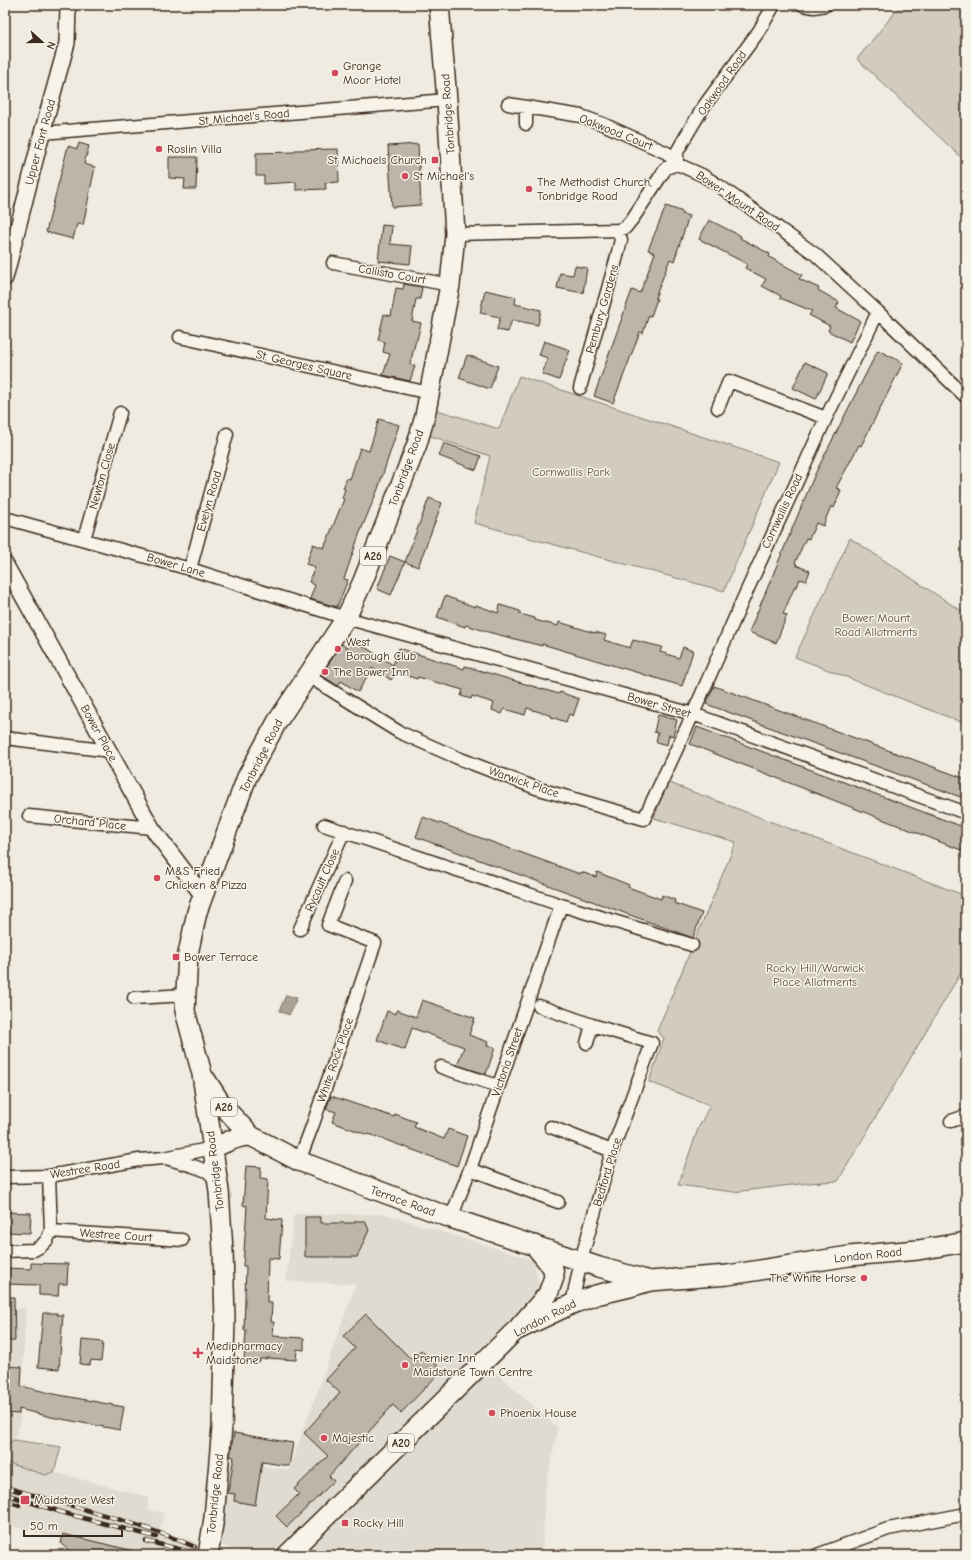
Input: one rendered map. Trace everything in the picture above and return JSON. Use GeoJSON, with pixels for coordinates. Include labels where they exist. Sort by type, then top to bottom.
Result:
{"type":"FeatureCollection","features":[{"type":"Feature","properties":{"kind":"main road","name":"Tonbridge Road"},"geometry":{"type":"LineString","coordinates":[[208,1555],[214,1518],[222,1427],[225,1319],[223,1250],[217,1180],[202,1074],[185,1011],[188,954],[202,896],[247,777],[277,722],[346,618],[363,581],[416,444],[425,416],[450,285],[455,234],[447,100],[439,5]]}},
{"type":"Feature","properties":{"kind":"main road","name":"Terrace Road"},"geometry":{"type":"LineString","coordinates":[[202,1074],[222,1105],[251,1136],[299,1161],[452,1218],[534,1245]]}},
{"type":"Feature","properties":{"kind":"main road","name":"Westree Road"},"geometry":{"type":"LineString","coordinates":[[213,1148],[236,1138],[251,1136]]}},
{"type":"Feature","properties":{"kind":"main road","name":"London Road"},"geometry":{"type":"LineString","coordinates":[[287,1555],[515,1331],[572,1304],[596,1295],[650,1281],[728,1275],[849,1256],[918,1250],[966,1242]]}},
{"type":"Feature","properties":{"kind":"main road","name":"London Road"},"geometry":{"type":"LineString","coordinates":[[534,1245],[599,1267],[650,1281]]}},
{"type":"Feature","properties":{"kind":"main road","name":"A20"},"geometry":{"type":"LineString","coordinates":[[515,1331],[548,1294],[554,1277],[553,1268],[534,1245]]}},
{"type":"Feature","properties":{"kind":"street","name":"Upper Fant Road"},"geometry":{"type":"LineString","coordinates":[[5,278],[42,133],[67,43],[68,5]]}},
{"type":"Feature","properties":{"kind":"street","name":"Oakwood Road"},"geometry":{"type":"LineString","coordinates":[[677,164],[677,152],[704,106],[758,32],[774,5]]}},
{"type":"Feature","properties":{"kind":"street"},"geometry":{"type":"LineString","coordinates":[[803,5],[814,7],[826,5]]}},
{"type":"Feature","properties":{"kind":"street","name":"St Michael's Road"},"geometry":{"type":"LineString","coordinates":[[42,133],[447,100]]}},
{"type":"Feature","properties":{"kind":"street","name":"Oakwood Court"},"geometry":{"type":"LineString","coordinates":[[508,104],[581,116],[603,124],[667,153],[677,164]]}},
{"type":"Feature","properties":{"kind":"street"},"geometry":{"type":"LineString","coordinates":[[526,107],[526,124]]}},
{"type":"Feature","properties":{"kind":"street"},"geometry":{"type":"LineString","coordinates":[[455,234],[618,230],[625,228],[666,168],[677,164]]}},
{"type":"Feature","properties":{"kind":"street","name":"Bower Mount Road"},"geometry":{"type":"LineString","coordinates":[[677,164],[702,175],[718,185],[816,254],[966,397]]}},
{"type":"Feature","properties":{"kind":"street","name":"Pembury Gardens"},"geometry":{"type":"LineString","coordinates":[[580,388],[621,240],[618,230]]}},
{"type":"Feature","properties":{"kind":"street","name":"Callisto Court"},"geometry":{"type":"LineString","coordinates":[[333,264],[450,285]]}},
{"type":"Feature","properties":{"kind":"street","name":"Cornwallis Road"},"geometry":{"type":"LineString","coordinates":[[693,714],[747,590],[826,418],[878,312]]}},
{"type":"Feature","properties":{"kind":"street","name":"St. Georges Square"},"geometry":{"type":"LineString","coordinates":[[180,337],[429,393]]}},
{"type":"Feature","properties":{"kind":"street"},"geometry":{"type":"LineString","coordinates":[[718,408],[728,381],[826,418]]}},
{"type":"Feature","properties":{"kind":"street","name":"Newton Close"},"geometry":{"type":"LineString","coordinates":[[84,539],[120,413]]}},
{"type":"Feature","properties":{"kind":"street","name":"Evelyn Road"},"geometry":{"type":"LineString","coordinates":[[190,569],[227,434]]}},
{"type":"Feature","properties":{"kind":"street","name":"Bower Lane"},"geometry":{"type":"LineString","coordinates":[[5,518],[190,569],[346,618]]}},
{"type":"Feature","properties":{"kind":"street","name":"Bower Place"},"geometry":{"type":"LineString","coordinates":[[5,564],[110,750],[152,828],[202,896]]}},
{"type":"Feature","properties":{"kind":"street","name":"Bower Street"},"geometry":{"type":"LineString","coordinates":[[346,618],[693,714],[966,813]]}},
{"type":"Feature","properties":{"kind":"street","name":"Warwick Place"},"geometry":{"type":"LineString","coordinates":[[308,676],[399,732],[458,758],[536,788],[644,819],[693,714]]}},
{"type":"Feature","properties":{"kind":"street"},"geometry":{"type":"LineString","coordinates":[[5,738],[110,750]]}},
{"type":"Feature","properties":{"kind":"street","name":"Orchard Place"},"geometry":{"type":"LineString","coordinates":[[29,816],[152,828]]}},
{"type":"Feature","properties":{"kind":"street"},"geometry":{"type":"LineString","coordinates":[[324,825],[561,905],[692,945]]}},
{"type":"Feature","properties":{"kind":"street","name":"Rycault Close"},"geometry":{"type":"LineString","coordinates":[[300,929],[344,831]]}},
{"type":"Feature","properties":{"kind":"street","name":"White Rock Place"},"geometry":{"type":"LineString","coordinates":[[299,1161],[375,943],[328,925],[345,881]]}},
{"type":"Feature","properties":{"kind":"street","name":"Victoria Street"},"geometry":{"type":"LineString","coordinates":[[452,1218],[561,905]]}},
{"type":"Feature","properties":{"kind":"street"},"geometry":{"type":"LineString","coordinates":[[134,998],[186,995]]}},
{"type":"Feature","properties":{"kind":"street"},"geometry":{"type":"LineString","coordinates":[[539,1006],[592,1025],[587,1043]]}},
{"type":"Feature","properties":{"kind":"street","name":"Bedford Place"},"geometry":{"type":"LineString","coordinates":[[572,1304],[581,1260],[612,1151],[652,1043],[592,1025]]}},
{"type":"Feature","properties":{"kind":"street"},"geometry":{"type":"LineString","coordinates":[[441,1067],[498,1086]]}},
{"type":"Feature","properties":{"kind":"street"},"geometry":{"type":"LineString","coordinates":[[951,1121],[966,1116]]}},
{"type":"Feature","properties":{"kind":"street"},"geometry":{"type":"LineString","coordinates":[[551,1127],[612,1151]]}},
{"type":"Feature","properties":{"kind":"street","name":"Westree Road"},"geometry":{"type":"LineString","coordinates":[[5,1177],[49,1176],[139,1160],[164,1158],[213,1148]]}},
{"type":"Feature","properties":{"kind":"street","name":"Westree Road"},"geometry":{"type":"LineString","coordinates":[[164,1158],[193,1166],[207,1172],[217,1180]]}},
{"type":"Feature","properties":{"kind":"street"},"geometry":{"type":"LineString","coordinates":[[470,1169],[558,1202]]}},
{"type":"Feature","properties":{"kind":"street"},"geometry":{"type":"LineString","coordinates":[[5,1251],[34,1250],[47,1240],[51,1231],[49,1176]]}},
{"type":"Feature","properties":{"kind":"street","name":"Westree Court"},"geometry":{"type":"LineString","coordinates":[[51,1231],[182,1240]]}},
{"type":"Feature","properties":{"kind":"street"},"geometry":{"type":"LineString","coordinates":[[817,1555],[888,1529],[966,1514]]}},
{"type":"Feature","properties":{"kind":"shaded area"},"geometry":{"type":"Polygon","coordinates":[[[286,995],[297,998],[289,1015],[279,1011],[286,995]]]}},
{"type":"Feature","properties":{"kind":"shaded area"},"geometry":{"type":"Polygon","coordinates":[[[294,1214],[385,1214],[534,1260],[539,1286],[494,1371],[558,1428],[545,1490],[542,1555],[255,1555],[220,1545],[224,1460],[289,1470],[356,1284],[286,1281],[294,1214]]]}},
{"type":"Feature","properties":{"kind":"shaded area"},"geometry":{"type":"Polygon","coordinates":[[[26,1308],[20,1424],[14,1440],[61,1447],[54,1472],[148,1497],[148,1510],[163,1513],[162,1525],[159,1530],[197,1542],[195,1555],[80,1555],[72,1553],[61,1544],[61,1539],[5,1524],[5,1310],[26,1308]]]}},
{"type":"Feature","properties":{"kind":"green space"},"geometry":{"type":"Polygon","coordinates":[[[901,5],[966,5],[966,162],[857,59],[901,5]]]}},
{"type":"Feature","properties":{"kind":"green space","name":"Cornwallis Park"},"geometry":{"type":"Polygon","coordinates":[[[519,376],[779,462],[724,591],[474,523],[490,456],[428,435],[434,409],[499,429],[519,376]]]}},
{"type":"Feature","properties":{"kind":"green space","name":"Bower Mount Road Allotments"},"geometry":{"type":"Polygon","coordinates":[[[850,538],[966,614],[966,724],[795,657],[850,538]]]}},
{"type":"Feature","properties":{"kind":"green space","name":"Rocky Hill/Warwick Place Allotments"},"geometry":{"type":"Polygon","coordinates":[[[667,782],[966,896],[966,964],[838,1181],[734,1192],[678,1185],[698,1129],[710,1105],[649,1082],[664,1038],[657,1031],[736,842],[654,818],[667,782]]]}},
{"type":"Feature","properties":{"kind":"green space"},"geometry":{"type":"Polygon","coordinates":[[[14,1440],[61,1447],[54,1472],[45,1475],[5,1462],[5,1445],[14,1440]]]}},
{"type":"Feature","properties":{"kind":"building"},"geometry":{"type":"Polygon","coordinates":[[[79,143],[89,146],[84,164],[95,167],[83,225],[77,224],[73,239],[46,232],[68,146],[77,149],[79,143]]]}},
{"type":"Feature","properties":{"kind":"building","name":"St Michael's"},"geometry":{"type":"Polygon","coordinates":[[[418,144],[421,205],[392,207],[388,146],[418,144]]]}},
{"type":"Feature","properties":{"kind":"building"},"geometry":{"type":"Polygon","coordinates":[[[338,149],[339,182],[325,183],[326,189],[296,190],[296,182],[264,184],[264,176],[256,176],[256,153],[338,149]]]}},
{"type":"Feature","properties":{"kind":"building"},"geometry":{"type":"Polygon","coordinates":[[[169,157],[197,157],[196,189],[184,189],[185,179],[169,178],[169,157]]]}},
{"type":"Feature","properties":{"kind":"building"},"geometry":{"type":"Polygon","coordinates":[[[666,206],[683,212],[682,214],[689,216],[674,261],[670,259],[655,298],[657,299],[651,316],[649,315],[643,333],[640,332],[613,403],[594,396],[632,290],[640,293],[655,253],[648,250],[666,206]]]}},
{"type":"Feature","properties":{"kind":"building"},"geometry":{"type":"Polygon","coordinates":[[[709,220],[741,236],[740,238],[770,254],[769,257],[802,275],[799,279],[819,288],[818,290],[839,302],[836,308],[860,321],[850,342],[828,331],[830,326],[809,315],[812,311],[780,298],[781,296],[762,286],[766,279],[745,268],[747,264],[699,239],[709,220]]]}},
{"type":"Feature","properties":{"kind":"building"},"geometry":{"type":"Polygon","coordinates":[[[382,225],[392,226],[390,244],[412,246],[410,264],[378,261],[382,225]]]}},
{"type":"Feature","properties":{"kind":"building"},"geometry":{"type":"Polygon","coordinates":[[[575,266],[587,268],[583,293],[557,288],[560,273],[573,275],[575,266]]]}},
{"type":"Feature","properties":{"kind":"building"},"geometry":{"type":"Polygon","coordinates":[[[404,284],[422,287],[420,299],[416,299],[412,321],[421,323],[410,364],[415,366],[410,381],[383,375],[390,354],[383,352],[385,342],[378,340],[384,314],[391,316],[396,288],[403,289],[404,284]]]}},
{"type":"Feature","properties":{"kind":"building"},"geometry":{"type":"Polygon","coordinates":[[[485,290],[516,297],[515,304],[541,310],[538,325],[512,320],[508,332],[497,330],[500,317],[480,313],[485,290]]]}},
{"type":"Feature","properties":{"kind":"building"},"geometry":{"type":"Polygon","coordinates":[[[544,341],[570,350],[559,380],[542,374],[548,358],[539,355],[544,341]]]}},
{"type":"Feature","properties":{"kind":"building"},"geometry":{"type":"Polygon","coordinates":[[[878,350],[903,363],[861,446],[859,445],[836,488],[841,490],[834,508],[831,506],[823,526],[816,523],[809,539],[806,538],[795,563],[797,564],[796,565],[810,571],[806,581],[800,579],[797,587],[795,586],[783,614],[787,615],[776,643],[749,632],[815,474],[878,350]]]}},
{"type":"Feature","properties":{"kind":"building"},"geometry":{"type":"Polygon","coordinates":[[[467,355],[498,366],[490,389],[459,378],[467,355]]]}},
{"type":"Feature","properties":{"kind":"building"},"geometry":{"type":"Polygon","coordinates":[[[805,362],[828,373],[816,399],[793,388],[805,362]]]}},
{"type":"Feature","properties":{"kind":"building"},"geometry":{"type":"Polygon","coordinates":[[[379,419],[399,425],[378,489],[359,535],[344,579],[348,580],[337,607],[310,599],[315,585],[309,582],[315,567],[306,564],[313,544],[324,548],[344,499],[342,498],[345,489],[343,488],[347,478],[350,479],[360,448],[369,451],[379,419]]]}},
{"type":"Feature","properties":{"kind":"building"},"geometry":{"type":"Polygon","coordinates":[[[444,443],[481,456],[476,470],[439,456],[444,443]]]}},
{"type":"Feature","properties":{"kind":"building"},"geometry":{"type":"Polygon","coordinates":[[[429,498],[442,503],[418,567],[405,562],[429,498]]]}},
{"type":"Feature","properties":{"kind":"building"},"geometry":{"type":"Polygon","coordinates":[[[390,556],[405,562],[391,595],[377,589],[390,556]]]}},
{"type":"Feature","properties":{"kind":"building"},"geometry":{"type":"Polygon","coordinates":[[[445,596],[475,607],[476,605],[498,613],[500,605],[520,611],[520,614],[535,618],[535,620],[558,626],[559,622],[606,635],[604,640],[630,648],[633,640],[662,647],[660,652],[679,658],[683,647],[693,651],[682,686],[542,644],[542,646],[466,625],[465,627],[437,617],[445,596]]]}},
{"type":"Feature","properties":{"kind":"building"},"geometry":{"type":"Polygon","coordinates":[[[352,639],[393,665],[399,648],[464,669],[465,666],[559,694],[560,692],[579,699],[573,716],[569,714],[566,722],[527,708],[525,715],[504,709],[502,714],[492,710],[494,703],[472,696],[471,699],[461,696],[463,690],[418,677],[417,679],[396,672],[391,680],[372,668],[358,692],[341,681],[338,686],[321,675],[342,644],[347,648],[352,639]]]}},
{"type":"Feature","properties":{"kind":"building"},"geometry":{"type":"Polygon","coordinates":[[[714,686],[966,779],[966,799],[706,704],[714,686]]]}},
{"type":"Feature","properties":{"kind":"building"},"geometry":{"type":"Polygon","coordinates":[[[658,715],[677,720],[673,736],[669,735],[667,745],[656,742],[658,733],[654,732],[658,715]]]}},
{"type":"Feature","properties":{"kind":"building"},"geometry":{"type":"Polygon","coordinates":[[[697,727],[966,828],[966,852],[690,744],[697,727]]]}},
{"type":"Feature","properties":{"kind":"building"},"geometry":{"type":"Polygon","coordinates":[[[423,817],[580,874],[581,872],[596,877],[597,872],[629,885],[628,887],[661,899],[662,895],[675,900],[674,903],[702,913],[693,938],[416,837],[423,817]]]}},
{"type":"Feature","properties":{"kind":"building"},"geometry":{"type":"Polygon","coordinates":[[[422,1000],[475,1018],[469,1035],[488,1042],[487,1046],[495,1048],[486,1074],[457,1065],[464,1047],[412,1028],[405,1050],[377,1040],[387,1011],[396,1014],[397,1010],[416,1017],[422,1000]]]}},
{"type":"Feature","properties":{"kind":"building"},"geometry":{"type":"Polygon","coordinates":[[[331,1096],[394,1117],[395,1114],[416,1122],[414,1127],[444,1139],[448,1129],[467,1136],[457,1166],[332,1122],[336,1112],[326,1109],[331,1096]]]}},
{"type":"Feature","properties":{"kind":"building"},"geometry":{"type":"Polygon","coordinates":[[[246,1166],[261,1167],[260,1178],[268,1179],[266,1218],[282,1220],[279,1259],[268,1258],[267,1303],[272,1303],[271,1322],[274,1322],[273,1336],[304,1338],[304,1350],[297,1349],[296,1360],[267,1358],[260,1359],[260,1362],[244,1361],[246,1330],[244,1330],[246,1266],[243,1266],[247,1206],[243,1205],[246,1166]]]}},
{"type":"Feature","properties":{"kind":"building"},"geometry":{"type":"Polygon","coordinates":[[[5,1212],[31,1213],[30,1233],[5,1232],[5,1212]]]}},
{"type":"Feature","properties":{"kind":"building"},"geometry":{"type":"Polygon","coordinates":[[[305,1217],[321,1217],[321,1223],[355,1223],[355,1221],[365,1221],[369,1230],[357,1257],[305,1257],[305,1217]]]}},
{"type":"Feature","properties":{"kind":"building"},"geometry":{"type":"Polygon","coordinates":[[[31,1263],[68,1264],[67,1284],[59,1284],[58,1296],[39,1295],[39,1285],[5,1284],[5,1268],[31,1269],[31,1263]]]}},
{"type":"Feature","properties":{"kind":"building"},"geometry":{"type":"Polygon","coordinates":[[[5,1297],[14,1297],[15,1341],[5,1341],[5,1297]]]}},
{"type":"Feature","properties":{"kind":"building"},"geometry":{"type":"Polygon","coordinates":[[[43,1313],[57,1313],[57,1315],[63,1315],[59,1369],[38,1367],[43,1313]]]}},
{"type":"Feature","properties":{"kind":"building"},"geometry":{"type":"Polygon","coordinates":[[[366,1314],[411,1359],[421,1350],[442,1370],[401,1413],[393,1405],[329,1476],[334,1481],[287,1527],[276,1516],[299,1494],[294,1489],[328,1456],[304,1433],[340,1393],[326,1380],[355,1348],[343,1336],[366,1314]]]}},
{"type":"Feature","properties":{"kind":"building"},"geometry":{"type":"Polygon","coordinates":[[[82,1340],[103,1342],[101,1361],[91,1360],[90,1365],[80,1364],[82,1340]]]}},
{"type":"Feature","properties":{"kind":"building"},"geometry":{"type":"Polygon","coordinates":[[[5,1366],[22,1367],[21,1386],[54,1394],[124,1407],[120,1430],[51,1417],[19,1409],[19,1414],[5,1413],[5,1366]]]}},
{"type":"Feature","properties":{"kind":"building"},"geometry":{"type":"Polygon","coordinates":[[[234,1433],[293,1443],[289,1466],[262,1462],[255,1505],[234,1501],[235,1494],[228,1493],[234,1457],[230,1456],[234,1433]]]}},
{"type":"Feature","properties":{"kind":"building"},"geometry":{"type":"Polygon","coordinates":[[[63,1534],[134,1551],[134,1555],[80,1555],[72,1553],[61,1544],[63,1534]]]}},
{"type":"Feature","properties":{"kind":"railway"},"geometry":{"type":"LineString","coordinates":[[5,1487],[125,1521],[172,1537],[195,1547]]}},
{"type":"Feature","properties":{"kind":"railway"},"geometry":{"type":"LineString","coordinates":[[5,1494],[64,1513],[156,1537]]}},
{"type":"Feature","properties":{"kind":"railway"},"geometry":{"type":"LineString","coordinates":[[5,1500],[19,1505]]}},
{"type":"Feature","properties":{"kind":"railway"},"geometry":{"type":"LineString","coordinates":[[146,1541],[195,1553]]}},
{"type":"Feature","properties":{"kind":"place","name":"Grange Moor Hotel"},"geometry":{"type":"Point","coordinates":[335,73]}},
{"type":"Feature","properties":{"kind":"place","name":"Roslin Villa"},"geometry":{"type":"Point","coordinates":[159,149]}},
{"type":"Feature","properties":{"kind":"place","name":"St Michaels Church"},"geometry":{"type":"Point","coordinates":[435,160]}},
{"type":"Feature","properties":{"kind":"place","name":"St Michael's"},"geometry":{"type":"Point","coordinates":[405,176]}},
{"type":"Feature","properties":{"kind":"place","name":"The Methodist Church, Tonbridge Road"},"geometry":{"type":"Point","coordinates":[529,189]}},
{"type":"Feature","properties":{"kind":"place","name":"West Borough Club"},"geometry":{"type":"Point","coordinates":[338,649]}},
{"type":"Feature","properties":{"kind":"place","name":"The Bower Inn"},"geometry":{"type":"Point","coordinates":[325,672]}},
{"type":"Feature","properties":{"kind":"place","name":"M&S Fried Chicken & Pizza"},"geometry":{"type":"Point","coordinates":[157,878]}},
{"type":"Feature","properties":{"kind":"place","name":"Bower Terrace"},"geometry":{"type":"Point","coordinates":[176,957]}},
{"type":"Feature","properties":{"kind":"place","name":"The White Horse"},"geometry":{"type":"Point","coordinates":[864,1278]}},
{"type":"Feature","properties":{"kind":"place","name":"Medipharmacy Maidstone"},"geometry":{"type":"Point","coordinates":[198,1353]}},
{"type":"Feature","properties":{"kind":"place","name":"Premier Inn Maidstone Town Centre"},"geometry":{"type":"Point","coordinates":[405,1365]}},
{"type":"Feature","properties":{"kind":"place","name":"Phoenix House"},"geometry":{"type":"Point","coordinates":[492,1413]}},
{"type":"Feature","properties":{"kind":"place","name":"Majestic"},"geometry":{"type":"Point","coordinates":[324,1438]}},
{"type":"Feature","properties":{"kind":"place","name":"Maidstone West"},"geometry":{"type":"Point","coordinates":[25,1500]}},
{"type":"Feature","properties":{"kind":"place","name":"Rocky Hill"},"geometry":{"type":"Point","coordinates":[345,1523]}}]}
